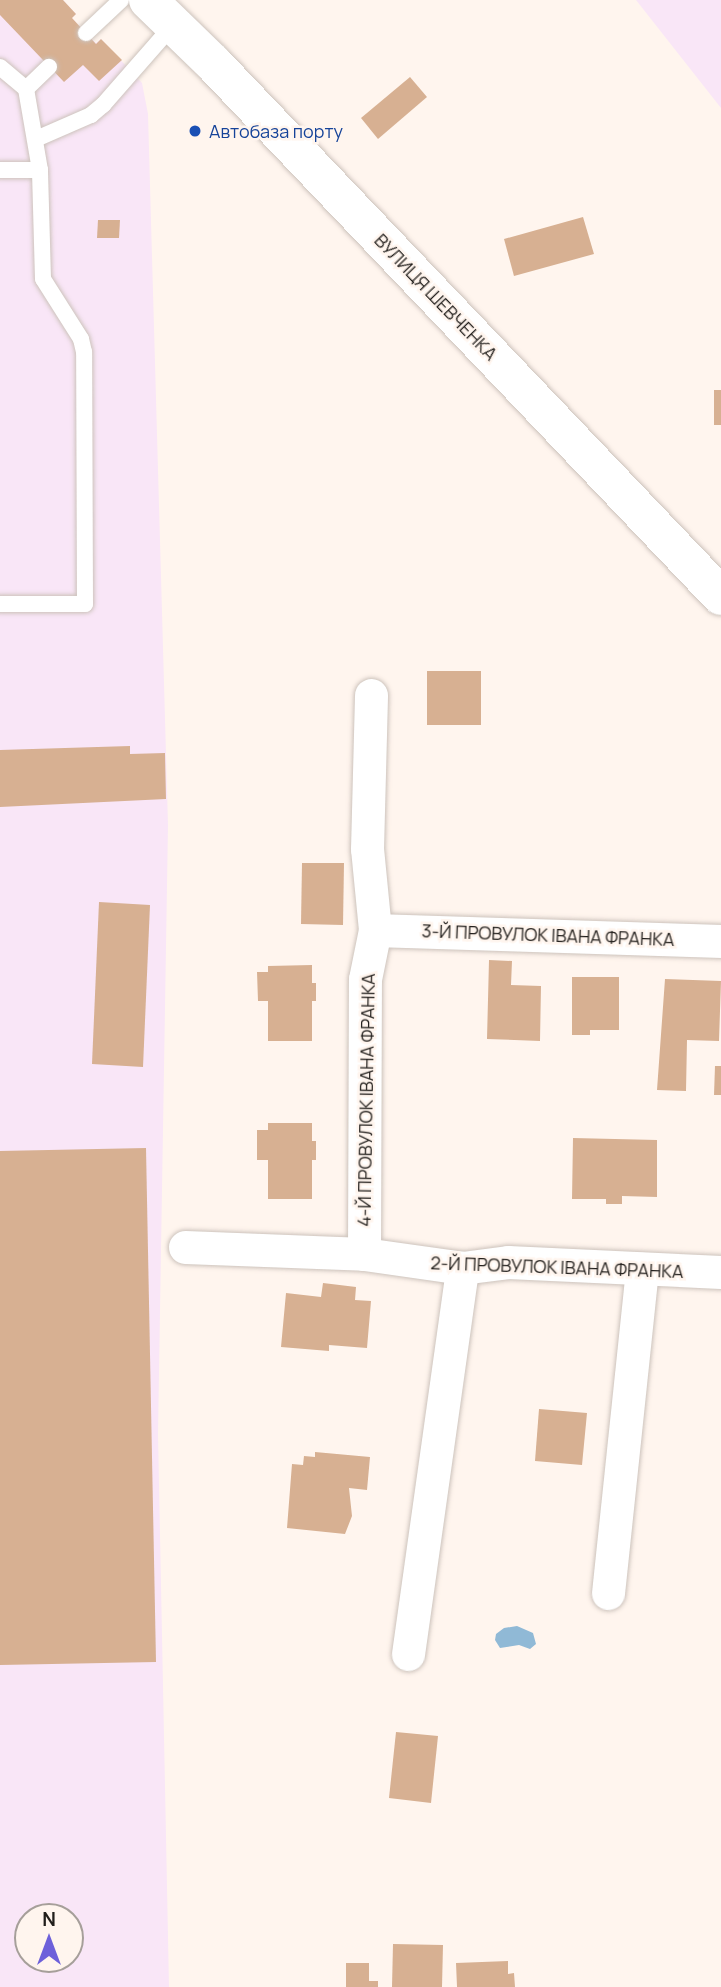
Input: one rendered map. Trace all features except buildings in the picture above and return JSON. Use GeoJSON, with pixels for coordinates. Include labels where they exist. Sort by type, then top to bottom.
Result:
{"type":"FeatureCollection","features":[{"type":"Feature","properties":{"kind":"main road","name":"ВУЛИЦЯ ШЕВЧЕНКА"},"geometry":{"type":"LineString","coordinates":[[161,12],[721,596]]}},
{"type":"Feature","properties":{"kind":"street","name":"4-Й ПРОВУЛОК ІВАНА ФРАНКА"},"geometry":{"type":"LineString","coordinates":[[364,1254],[365,979],[375,930],[367,849],[371,695]]}},
{"type":"Feature","properties":{"kind":"street","name":"3-Й ПРОВУЛОК ІВАНА ФРАНКА"},"geometry":{"type":"LineString","coordinates":[[375,930],[721,941]]}},
{"type":"Feature","properties":{"kind":"street","name":"2-Й ПРОВУЛОК ІВАНА ФРАНКА"},"geometry":{"type":"LineString","coordinates":[[185,1247],[364,1254],[462,1268],[508,1262],[721,1272]]}},
{"type":"Feature","properties":{"kind":"street"},"geometry":{"type":"LineString","coordinates":[[408,1654],[462,1268]]}},
{"type":"Feature","properties":{"kind":"street"},"geometry":{"type":"LineString","coordinates":[[608,1593],[642,1269]]}},
{"type":"Feature","properties":{"kind":"lane"},"geometry":{"type":"LineString","coordinates":[[86,33],[121,0]]}},
{"type":"Feature","properties":{"kind":"lane"},"geometry":{"type":"LineString","coordinates":[[36,139],[91,115],[131,73],[161,12]]}},
{"type":"Feature","properties":{"kind":"lane"},"geometry":{"type":"LineString","coordinates":[[0,67],[26,89],[40,170],[43,278],[47,289],[81,339],[84,352],[86,604],[0,604]]}},
{"type":"Feature","properties":{"kind":"lane"},"geometry":{"type":"LineString","coordinates":[[26,89],[49,67]]}},
{"type":"Feature","properties":{"kind":"lane"},"geometry":{"type":"LineString","coordinates":[[0,170],[40,170]]}},
{"type":"Feature","properties":{"kind":"shaded area"},"geometry":{"type":"Polygon","coordinates":[[[0,0],[63,0],[76,14],[72,18],[86,33],[96,43],[101,39],[142,83],[148,114],[168,825],[158,1434],[169,1987],[0,1987],[0,0]]]}},
{"type":"Feature","properties":{"kind":"shaded area"},"geometry":{"type":"Polygon","coordinates":[[[636,0],[721,0],[721,108],[636,0]]]}},
{"type":"Feature","properties":{"kind":"water"},"geometry":{"type":"Polygon","coordinates":[[[517,1626],[533,1633],[536,1644],[530,1649],[519,1645],[500,1648],[495,1640],[496,1634],[504,1628],[517,1626]]]}},
{"type":"Feature","properties":{"kind":"place","name":"Автобаза порту"},"geometry":{"type":"Point","coordinates":[195,131]}}]}
